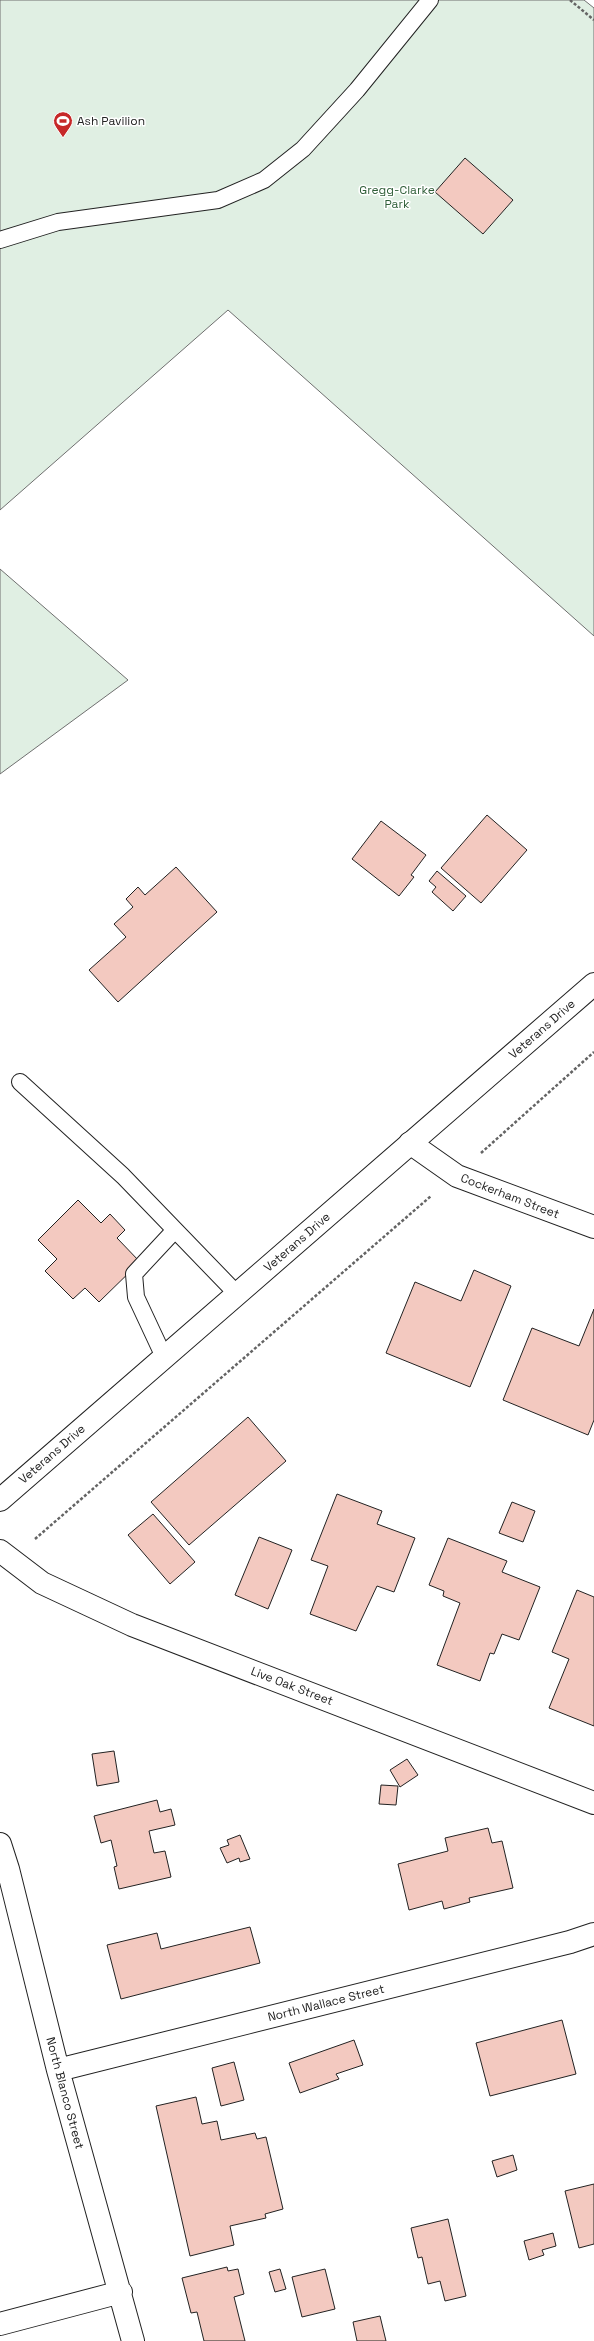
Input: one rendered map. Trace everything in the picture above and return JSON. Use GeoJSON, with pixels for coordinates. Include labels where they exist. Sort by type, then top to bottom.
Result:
{"type":"FeatureCollection","features":[{"type":"Feature","properties":{"kind":"street","name":"Veterans Drive"},"geometry":{"type":"LineString","coordinates":[[0,1500],[594,984]]}},
{"type":"Feature","properties":{"kind":"street","name":"Cockerham Street"},"geometry":{"type":"LineString","coordinates":[[410,1143],[457,1176],[594,1227]]}},
{"type":"Feature","properties":{"kind":"street","name":"Live Oak Street"},"geometry":{"type":"LineString","coordinates":[[0,1551],[42,1583],[132,1625],[594,1803]]}},
{"type":"Feature","properties":{"kind":"street","name":"North Blanco Street"},"geometry":{"type":"LineString","coordinates":[[0,1844],[4,1870],[58,2070],[121,2292],[133,2341]]}},
{"type":"Feature","properties":{"kind":"street","name":"North Wallace Street"},"geometry":{"type":"LineString","coordinates":[[58,2070],[570,1942],[594,1934]]}},
{"type":"Feature","properties":{"kind":"street"},"geometry":{"type":"LineString","coordinates":[[0,2324],[121,2292]]}},
{"type":"Feature","properties":{"kind":"lane"},"geometry":{"type":"LineString","coordinates":[[0,240],[58,222],[218,200],[264,180],[303,149],[357,90],[430,0]]}},
{"type":"Feature","properties":{"kind":"lane"},"geometry":{"type":"LineString","coordinates":[[20,1082],[123,1176],[174,1231],[237,1294]]}},
{"type":"Feature","properties":{"kind":"lane"},"geometry":{"type":"LineString","coordinates":[[164,1357],[136,1296],[134,1274],[174,1231]]}},
{"type":"Feature","properties":{"kind":"path"},"geometry":{"type":"LineString","coordinates":[[570,0],[594,20]]}},
{"type":"Feature","properties":{"kind":"path"},"geometry":{"type":"LineString","coordinates":[[480,1153],[594,1052]]}},
{"type":"Feature","properties":{"kind":"path"},"geometry":{"type":"LineString","coordinates":[[30,1544],[431,1196]]}},
{"type":"Feature","properties":{"kind":"green space","name":"Gregg-Clarke Park"},"geometry":{"type":"Polygon","coordinates":[[[0,0],[584,0],[594,8],[594,636],[228,310],[0,510],[0,0]]]}},
{"type":"Feature","properties":{"kind":"green space"},"geometry":{"type":"Polygon","coordinates":[[[0,569],[128,680],[0,774],[0,569]]]}},
{"type":"Feature","properties":{"kind":"building"},"geometry":{"type":"Polygon","coordinates":[[[465,158],[513,200],[483,234],[435,192],[465,158]]]}},
{"type":"Feature","properties":{"kind":"building"},"geometry":{"type":"Polygon","coordinates":[[[487,815],[527,850],[481,903],[441,868],[487,815]]]}},
{"type":"Feature","properties":{"kind":"building"},"geometry":{"type":"Polygon","coordinates":[[[381,821],[426,855],[411,875],[414,877],[399,896],[352,859],[381,821]]]}},
{"type":"Feature","properties":{"kind":"building"},"geometry":{"type":"Polygon","coordinates":[[[176,867],[217,912],[118,1002],[89,970],[126,937],[114,924],[133,907],[126,899],[138,887],[145,895],[176,867]]]}},
{"type":"Feature","properties":{"kind":"building"},"geometry":{"type":"Polygon","coordinates":[[[437,871],[466,896],[453,911],[432,892],[436,887],[429,881],[437,871]]]}},
{"type":"Feature","properties":{"kind":"building"},"geometry":{"type":"Polygon","coordinates":[[[78,1200],[101,1223],[110,1214],[125,1230],[117,1238],[140,1262],[99,1302],[85,1288],[73,1299],[45,1271],[57,1259],[38,1240],[78,1200]]]}},
{"type":"Feature","properties":{"kind":"building"},"geometry":{"type":"Polygon","coordinates":[[[474,1270],[511,1286],[470,1387],[386,1353],[415,1282],[461,1301],[474,1270]]]}},
{"type":"Feature","properties":{"kind":"building"},"geometry":{"type":"Polygon","coordinates":[[[594,1309],[594,1420],[588,1435],[503,1400],[532,1328],[579,1346],[594,1309]]]}},
{"type":"Feature","properties":{"kind":"building"},"geometry":{"type":"Polygon","coordinates":[[[248,1417],[286,1461],[189,1545],[151,1502],[248,1417]]]}},
{"type":"Feature","properties":{"kind":"building"},"geometry":{"type":"Polygon","coordinates":[[[337,1494],[382,1511],[377,1524],[415,1538],[394,1592],[377,1586],[356,1631],[310,1614],[328,1566],[311,1560],[337,1494]]]}},
{"type":"Feature","properties":{"kind":"building"},"geometry":{"type":"Polygon","coordinates":[[[512,1502],[535,1511],[523,1542],[499,1533],[512,1502]]]}},
{"type":"Feature","properties":{"kind":"building"},"geometry":{"type":"Polygon","coordinates":[[[153,1514],[195,1562],[170,1584],[128,1535],[153,1514]]]}},
{"type":"Feature","properties":{"kind":"building"},"geometry":{"type":"Polygon","coordinates":[[[259,1537],[292,1550],[268,1609],[235,1595],[259,1537]]]}},
{"type":"Feature","properties":{"kind":"building"},"geometry":{"type":"Polygon","coordinates":[[[448,1538],[507,1561],[502,1572],[540,1587],[519,1640],[502,1634],[494,1654],[490,1653],[480,1681],[437,1665],[460,1603],[443,1596],[444,1591],[429,1585],[448,1538]]]}},
{"type":"Feature","properties":{"kind":"building"},"geometry":{"type":"Polygon","coordinates":[[[577,1590],[594,1597],[594,1726],[549,1708],[569,1659],[552,1652],[577,1590]]]}},
{"type":"Feature","properties":{"kind":"building"},"geometry":{"type":"Polygon","coordinates":[[[114,1751],[119,1782],[97,1786],[92,1754],[114,1751]]]}},
{"type":"Feature","properties":{"kind":"building"},"geometry":{"type":"Polygon","coordinates":[[[407,1759],[418,1775],[400,1787],[390,1770],[407,1759]]]}},
{"type":"Feature","properties":{"kind":"building"},"geometry":{"type":"Polygon","coordinates":[[[381,1785],[398,1786],[396,1805],[379,1804],[381,1785]]]}},
{"type":"Feature","properties":{"kind":"building"},"geometry":{"type":"Polygon","coordinates":[[[157,1800],[160,1812],[171,1809],[175,1825],[149,1831],[154,1853],[165,1851],[171,1877],[119,1889],[114,1867],[117,1866],[111,1840],[101,1843],[94,1816],[157,1800]]]}},
{"type":"Feature","properties":{"kind":"building"},"geometry":{"type":"Polygon","coordinates":[[[488,1828],[492,1843],[502,1841],[513,1888],[469,1898],[470,1902],[444,1909],[442,1901],[409,1910],[398,1864],[448,1851],[445,1838],[488,1828]]]}},
{"type":"Feature","properties":{"kind":"building"},"geometry":{"type":"Polygon","coordinates":[[[240,1835],[250,1859],[240,1862],[239,1858],[227,1863],[220,1848],[229,1845],[227,1840],[240,1835]]]}},
{"type":"Feature","properties":{"kind":"building"},"geometry":{"type":"Polygon","coordinates":[[[250,1927],[260,1963],[121,1999],[107,1945],[157,1933],[161,1949],[250,1927]]]}},
{"type":"Feature","properties":{"kind":"building"},"geometry":{"type":"Polygon","coordinates":[[[562,2020],[576,2074],[490,2096],[476,2043],[562,2020]]]}},
{"type":"Feature","properties":{"kind":"building"},"geometry":{"type":"Polygon","coordinates":[[[354,2040],[363,2065],[336,2074],[339,2079],[300,2093],[289,2063],[354,2040]]]}},
{"type":"Feature","properties":{"kind":"building"},"geometry":{"type":"Polygon","coordinates":[[[234,2062],[244,2100],[221,2106],[212,2068],[234,2062]]]}},
{"type":"Feature","properties":{"kind":"building"},"geometry":{"type":"Polygon","coordinates":[[[196,2097],[202,2124],[217,2121],[221,2140],[255,2133],[257,2139],[266,2137],[283,2209],[265,2214],[266,2218],[230,2226],[234,2245],[190,2256],[156,2106],[196,2097]]]}},
{"type":"Feature","properties":{"kind":"building"},"geometry":{"type":"Polygon","coordinates":[[[513,2155],[517,2170],[497,2177],[492,2161],[513,2155]]]}},
{"type":"Feature","properties":{"kind":"building"},"geometry":{"type":"Polygon","coordinates":[[[594,2184],[594,2244],[579,2248],[565,2191],[594,2184]]]}},
{"type":"Feature","properties":{"kind":"building"},"geometry":{"type":"Polygon","coordinates":[[[448,2219],[466,2296],[445,2301],[440,2281],[428,2284],[422,2257],[418,2258],[411,2228],[448,2219]]]}},
{"type":"Feature","properties":{"kind":"building"},"geometry":{"type":"Polygon","coordinates":[[[553,2233],[556,2246],[542,2250],[544,2255],[529,2260],[524,2241],[553,2233]]]}},
{"type":"Feature","properties":{"kind":"building"},"geometry":{"type":"Polygon","coordinates":[[[227,2267],[228,2271],[238,2269],[244,2294],[234,2297],[245,2341],[204,2341],[197,2312],[191,2313],[182,2278],[227,2267]]]}},
{"type":"Feature","properties":{"kind":"building"},"geometry":{"type":"Polygon","coordinates":[[[280,2269],[286,2289],[275,2292],[269,2272],[280,2269]]]}},
{"type":"Feature","properties":{"kind":"building"},"geometry":{"type":"Polygon","coordinates":[[[325,2269],[335,2309],[302,2317],[292,2277],[325,2269]]]}},
{"type":"Feature","properties":{"kind":"building"},"geometry":{"type":"Polygon","coordinates":[[[380,2316],[386,2341],[357,2341],[353,2322],[380,2316]]]}},
{"type":"Feature","properties":{"kind":"place","name":"Ash Pavilion"},"geometry":{"type":"Point","coordinates":[63,138]}}]}
